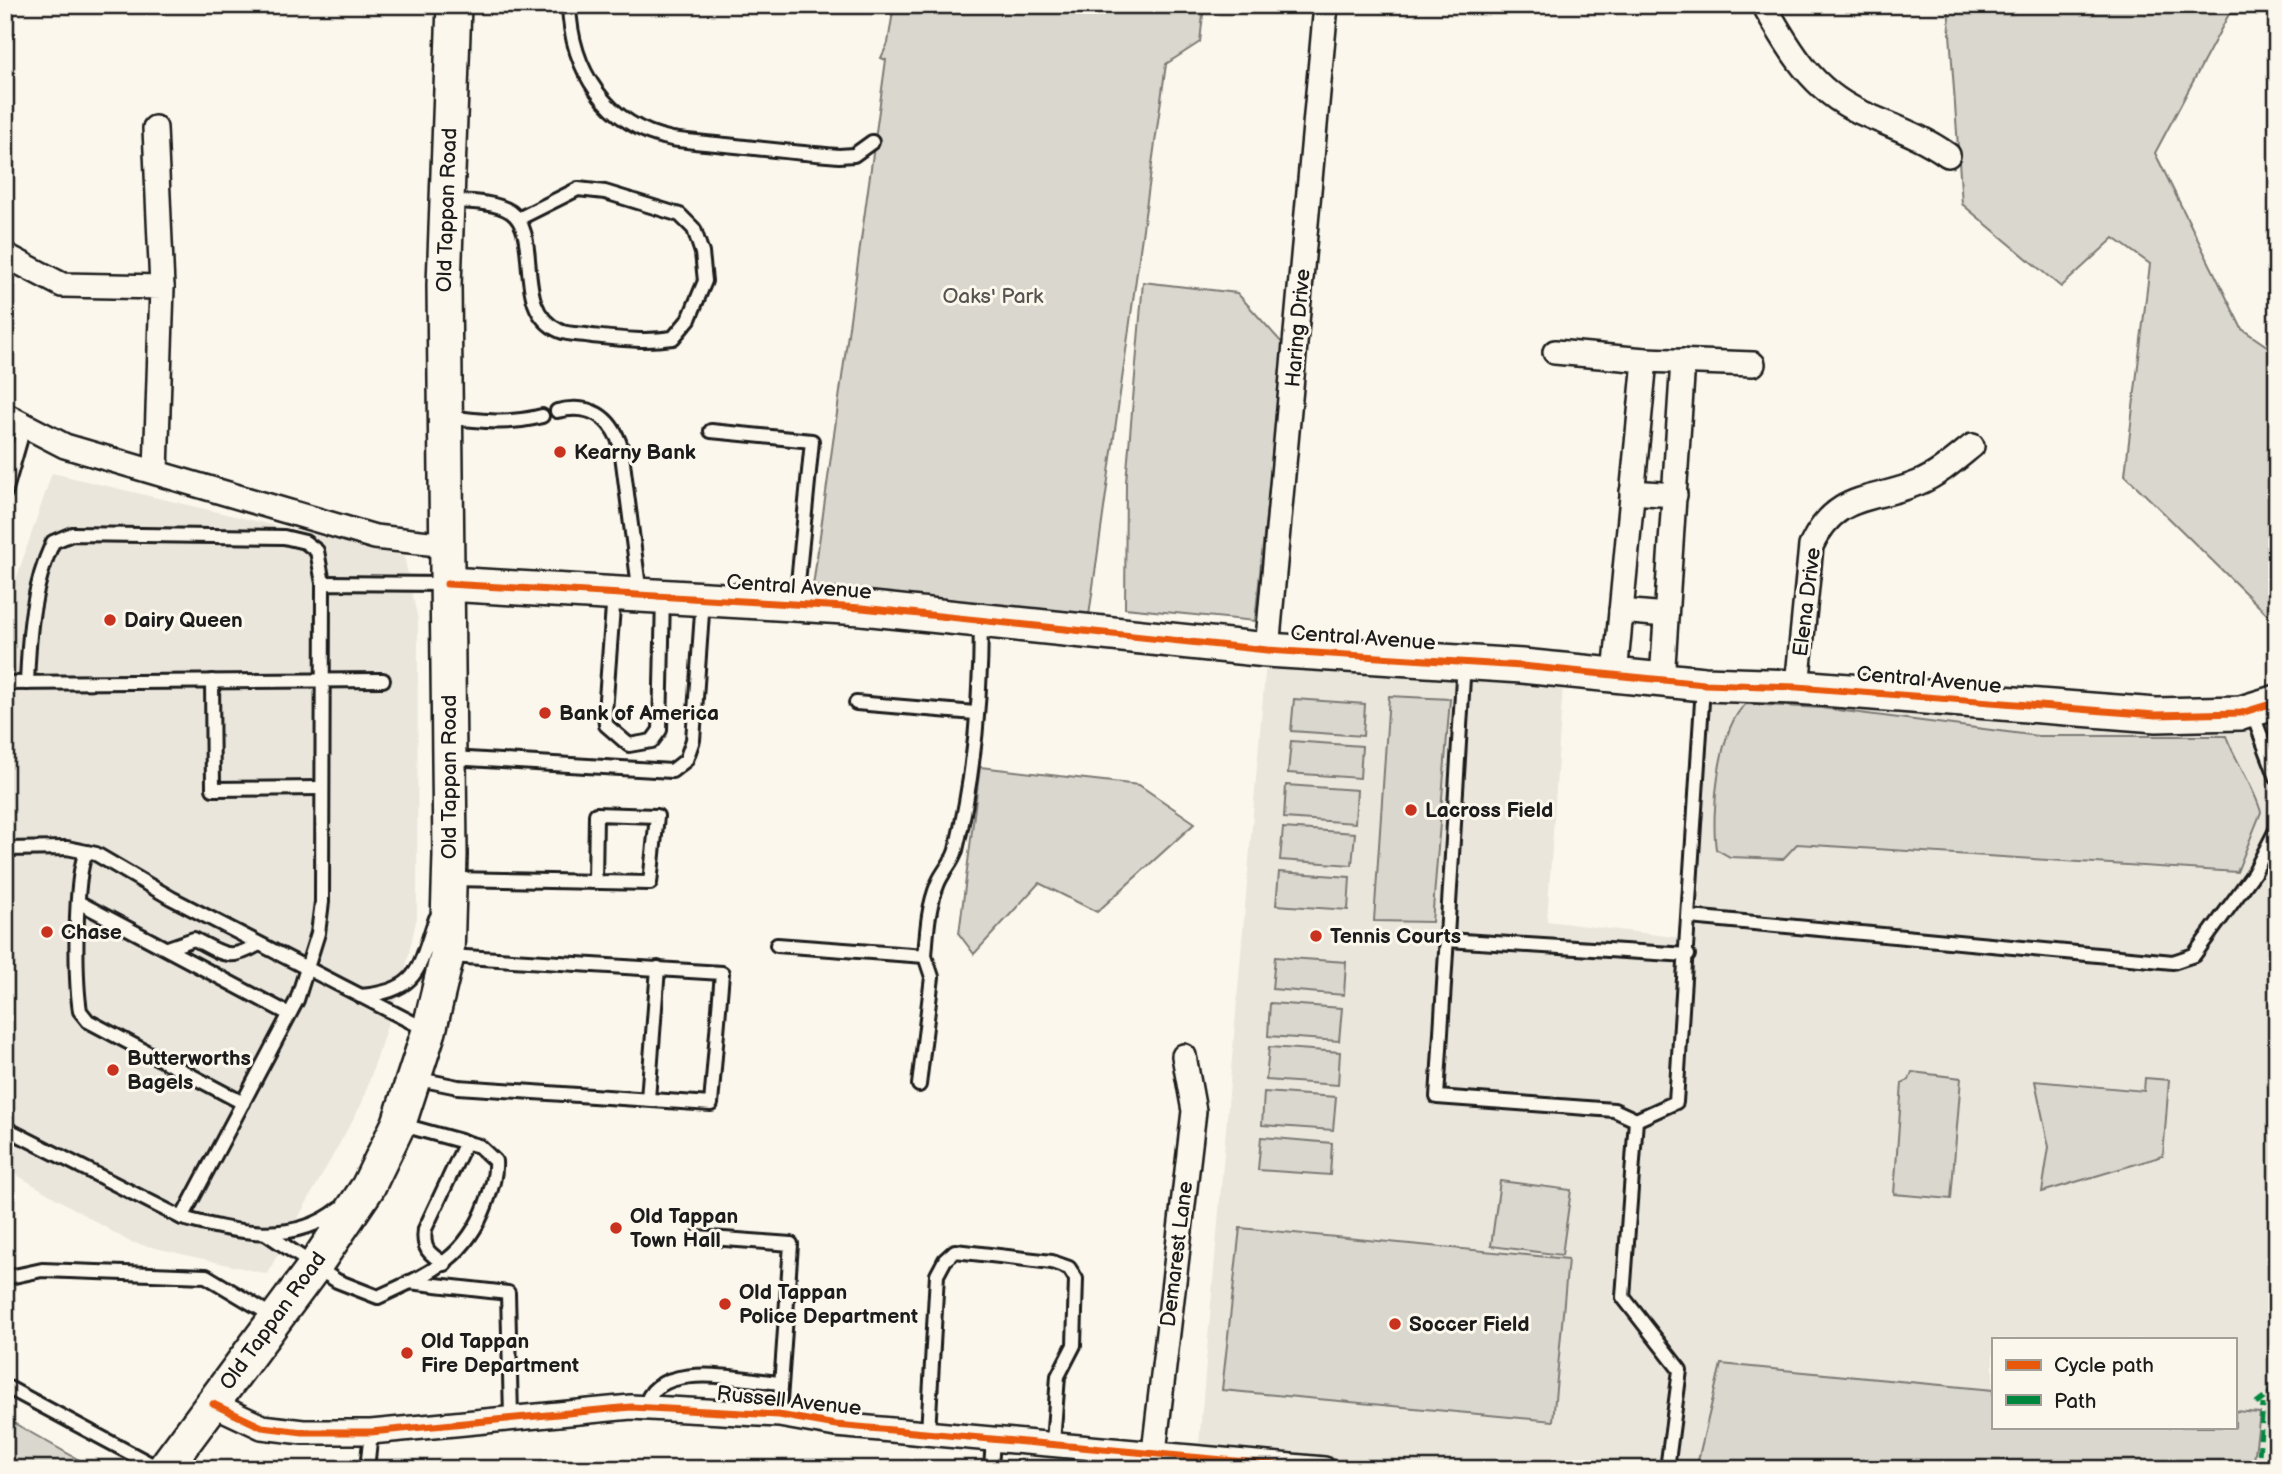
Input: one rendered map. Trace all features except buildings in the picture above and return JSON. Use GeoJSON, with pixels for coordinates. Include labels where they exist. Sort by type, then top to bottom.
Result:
{"type":"FeatureCollection","features":[{"type":"Feature","properties":{"kind":"street","name":"Old Tappan Road"},"geometry":{"type":"LineString","coordinates":[[162,1469],[214,1404],[314,1267],[368,1187],[399,1124],[429,1031],[447,956],[449,757],[444,285],[454,5]]}},
{"type":"Feature","properties":{"kind":"street","name":"Haring Drive"},"geometry":{"type":"LineString","coordinates":[[1267,650],[1326,5]]}},
{"type":"Feature","properties":{"kind":"street"},"geometry":{"type":"LineString","coordinates":[[1764,5],[1795,58],[1832,96],[1859,111],[1906,129],[1948,155]]}},
{"type":"Feature","properties":{"kind":"street"},"geometry":{"type":"LineString","coordinates":[[155,128],[162,287],[156,471]]}},
{"type":"Feature","properties":{"kind":"street"},"geometry":{"type":"LineString","coordinates":[[5,255],[62,285],[162,287]]}},
{"type":"Feature","properties":{"kind":"street"},"geometry":{"type":"LineString","coordinates":[[1555,352],[1645,360],[1753,364]]}},
{"type":"Feature","properties":{"kind":"street"},"geometry":{"type":"LineString","coordinates":[[1615,675],[1645,360]]}},
{"type":"Feature","properties":{"kind":"street"},"geometry":{"type":"LineString","coordinates":[[1662,680],[1683,361]]}},
{"type":"Feature","properties":{"kind":"street"},"geometry":{"type":"LineString","coordinates":[[14,421],[65,446],[375,537],[447,545]]}},
{"type":"Feature","properties":{"kind":"street","name":"Elena Drive"},"geometry":{"type":"LineString","coordinates":[[1797,687],[1811,546],[1821,526],[1838,509],[1860,499],[1918,483],[1972,446]]}},
{"type":"Feature","properties":{"kind":"street"},"geometry":{"type":"LineString","coordinates":[[1632,492],[1675,495]]}},
{"type":"Feature","properties":{"kind":"street","name":"Central Avenue"},"geometry":{"type":"LineString","coordinates":[[447,584],[796,604],[1267,650],[1464,662],[1704,684],[1797,687],[2156,715],[2198,716],[2264,706]]}},
{"type":"Feature","properties":{"kind":"street"},"geometry":{"type":"LineString","coordinates":[[1621,611],[1666,615]]}},
{"type":"Feature","properties":{"kind":"street","name":"Demarest Lane"},"geometry":{"type":"LineString","coordinates":[[1154,1452],[1194,1111],[1184,1056]]}},
{"type":"Feature","properties":{"kind":"street","name":"Russell Avenue"},"geometry":{"type":"LineString","coordinates":[[214,1404],[262,1427],[303,1432],[371,1432],[511,1416],[645,1408],[779,1415],[835,1425],[1154,1452],[1198,1463],[1320,1469]]}},
{"type":"Feature","properties":{"kind":"lane"},"geometry":{"type":"LineString","coordinates":[[569,5],[574,47],[584,73],[612,111],[635,125],[670,138],[839,156],[854,155],[872,142]]}},
{"type":"Feature","properties":{"kind":"lane"},"geometry":{"type":"LineString","coordinates":[[447,201],[480,203],[509,211],[518,219],[527,249],[530,287],[539,314],[560,332],[641,342],[673,338],[689,319],[705,281],[702,253],[694,229],[680,215],[605,192],[578,189],[518,219]]}},
{"type":"Feature","properties":{"kind":"lane"},"geometry":{"type":"LineString","coordinates":[[557,411],[590,410],[609,421],[617,435],[660,730],[652,740],[629,745],[606,725],[605,712],[639,595]]}},
{"type":"Feature","properties":{"kind":"lane"},"geometry":{"type":"LineString","coordinates":[[446,417],[496,423],[518,422],[542,416]]}},
{"type":"Feature","properties":{"kind":"lane"},"geometry":{"type":"LineString","coordinates":[[5,493],[14,421]]}},
{"type":"Feature","properties":{"kind":"lane"},"geometry":{"type":"LineString","coordinates":[[711,431],[813,441],[796,604]]}},
{"type":"Feature","properties":{"kind":"lane"},"geometry":{"type":"LineString","coordinates":[[27,682],[29,627],[40,571],[53,542],[72,534],[284,537],[305,542],[317,551],[323,583],[322,902],[308,969],[289,1014],[182,1218]]}},
{"type":"Feature","properties":{"kind":"lane"},"geometry":{"type":"LineString","coordinates":[[323,583],[447,584]]}},
{"type":"Feature","properties":{"kind":"lane"},"geometry":{"type":"LineString","coordinates":[[449,757],[672,771],[686,760],[693,740],[703,599]]}},
{"type":"Feature","properties":{"kind":"lane"},"geometry":{"type":"LineString","coordinates":[[919,1085],[932,977],[925,956],[928,911],[939,880],[955,854],[964,812],[975,713],[981,620]]}},
{"type":"Feature","properties":{"kind":"lane"},"geometry":{"type":"LineString","coordinates":[[1464,662],[1437,1097],[1614,1110],[1636,1120],[1676,1102],[1688,955],[1704,684]]}},
{"type":"Feature","properties":{"kind":"lane"},"geometry":{"type":"LineString","coordinates":[[5,683],[383,680]]}},
{"type":"Feature","properties":{"kind":"lane"},"geometry":{"type":"LineString","coordinates":[[212,681],[213,789],[322,788]]}},
{"type":"Feature","properties":{"kind":"lane"},"geometry":{"type":"LineString","coordinates":[[856,703],[975,713]]}},
{"type":"Feature","properties":{"kind":"lane"},"geometry":{"type":"LineString","coordinates":[[2264,706],[2277,778]]}},
{"type":"Feature","properties":{"kind":"lane"},"geometry":{"type":"LineString","coordinates":[[360,996],[401,989],[412,977],[449,879],[595,882],[650,883],[657,816],[596,814],[595,882]]}},
{"type":"Feature","properties":{"kind":"lane"},"geometry":{"type":"LineString","coordinates":[[1690,917],[2172,962],[2194,955],[2254,873],[2277,828]]}},
{"type":"Feature","properties":{"kind":"lane"},"geometry":{"type":"LineString","coordinates":[[5,849],[67,848],[96,855],[259,944],[429,1031]]}},
{"type":"Feature","properties":{"kind":"lane"},"geometry":{"type":"LineString","coordinates":[[86,852],[81,863],[78,996],[80,1011],[88,1021],[243,1102]]}},
{"type":"Feature","properties":{"kind":"lane"},"geometry":{"type":"LineString","coordinates":[[80,903],[289,1014]]}},
{"type":"Feature","properties":{"kind":"lane"},"geometry":{"type":"LineString","coordinates":[[168,948],[194,939],[230,957],[239,956],[259,944]]}},
{"type":"Feature","properties":{"kind":"lane"},"geometry":{"type":"LineString","coordinates":[[1447,940],[1688,955]]}},
{"type":"Feature","properties":{"kind":"lane"},"geometry":{"type":"LineString","coordinates":[[777,945],[925,956]]}},
{"type":"Feature","properties":{"kind":"lane"},"geometry":{"type":"LineString","coordinates":[[414,1078],[458,1087],[711,1104],[722,973],[447,956]]}},
{"type":"Feature","properties":{"kind":"lane"},"geometry":{"type":"LineString","coordinates":[[648,1099],[658,968]]}},
{"type":"Feature","properties":{"kind":"lane"},"geometry":{"type":"LineString","coordinates":[[1636,1120],[1623,1297],[1680,1370],[1667,1469]]}},
{"type":"Feature","properties":{"kind":"lane"},"geometry":{"type":"LineString","coordinates":[[267,1234],[337,1281],[378,1297],[444,1264],[466,1245],[482,1215],[496,1175],[495,1161],[479,1146],[399,1124]]}},
{"type":"Feature","properties":{"kind":"lane"},"geometry":{"type":"LineString","coordinates":[[5,1128],[182,1218],[267,1234],[302,1230],[326,1220],[368,1187]]}},
{"type":"Feature","properties":{"kind":"lane"},"geometry":{"type":"LineString","coordinates":[[444,1264],[426,1252],[423,1241],[425,1229],[466,1142]]}},
{"type":"Feature","properties":{"kind":"lane"},"geometry":{"type":"LineString","coordinates":[[697,1237],[791,1244],[779,1415]]}},
{"type":"Feature","properties":{"kind":"lane"},"geometry":{"type":"LineString","coordinates":[[928,1433],[937,1275],[945,1260],[955,1251],[1052,1262],[1069,1268],[1076,1279],[1074,1345],[1058,1376],[1054,1443]]}},
{"type":"Feature","properties":{"kind":"lane"},"geometry":{"type":"LineString","coordinates":[[5,1278],[42,1270],[206,1276],[276,1318]]}},
{"type":"Feature","properties":{"kind":"lane"},"geometry":{"type":"LineString","coordinates":[[409,1283],[508,1293],[511,1416]]}},
{"type":"Feature","properties":{"kind":"lane"},"geometry":{"type":"LineString","coordinates":[[645,1408],[648,1395],[654,1386],[680,1376],[781,1383]]}},
{"type":"Feature","properties":{"kind":"lane"},"geometry":{"type":"LineString","coordinates":[[5,1386],[162,1469]]}},
{"type":"Feature","properties":{"kind":"lane"},"geometry":{"type":"LineString","coordinates":[[367,1469],[371,1432]]}},
{"type":"Feature","properties":{"kind":"lane"},"geometry":{"type":"LineString","coordinates":[[991,1469],[993,1438]]}},
{"type":"Feature","properties":{"kind":"shaded area"},"geometry":{"type":"Polygon","coordinates":[[[52,473],[404,556],[418,620],[417,917],[405,971],[362,1103],[267,1274],[130,1242],[5,1168],[5,612],[52,473]]]}},
{"type":"Feature","properties":{"kind":"shaded area"},"geometry":{"type":"Polygon","coordinates":[[[1267,650],[1564,670],[1547,921],[1682,938],[1704,684],[2277,702],[2277,1469],[1324,1469],[1198,1456],[1267,650]]]}},
{"type":"Feature","properties":{"kind":"green space","name":"Oaks' Park"},"geometry":{"type":"Polygon","coordinates":[[[894,5],[1204,5],[1200,42],[1166,64],[1088,623],[813,586],[886,60],[881,58],[888,43],[894,5]]]}},
{"type":"Feature","properties":{"kind":"green space"},"geometry":{"type":"Polygon","coordinates":[[[1948,5],[2277,5],[2277,13],[2229,14],[2155,153],[2242,329],[2277,353],[2277,624],[2125,475],[2150,264],[2114,238],[2061,287],[1962,204],[1948,5]]]}},
{"type":"Feature","properties":{"kind":"green space"},"geometry":{"type":"Polygon","coordinates":[[[1143,282],[1237,293],[1284,345],[1255,621],[1125,608],[1126,482],[1143,282]]]}},
{"type":"Feature","properties":{"kind":"green space","name":"Lacross Field"},"geometry":{"type":"Polygon","coordinates":[[[1389,696],[1450,699],[1432,922],[1374,921],[1389,696]]]}},
{"type":"Feature","properties":{"kind":"green space"},"geometry":{"type":"Polygon","coordinates":[[[1294,699],[1365,704],[1363,736],[1291,731],[1294,699]]]}},
{"type":"Feature","properties":{"kind":"green space"},"geometry":{"type":"Polygon","coordinates":[[[1746,704],[1821,708],[2038,736],[2226,736],[2261,812],[2237,872],[1797,844],[1783,859],[1730,857],[1716,849],[1716,794],[1729,731],[1736,715],[1746,704]]]}},
{"type":"Feature","properties":{"kind":"green space"},"geometry":{"type":"Polygon","coordinates":[[[1291,741],[1362,746],[1360,778],[1288,773],[1291,741]]]}},
{"type":"Feature","properties":{"kind":"green space"},"geometry":{"type":"Polygon","coordinates":[[[980,767],[1139,785],[1195,823],[1097,912],[1039,883],[974,954],[959,934],[980,767]]]}},
{"type":"Feature","properties":{"kind":"green space"},"geometry":{"type":"Polygon","coordinates":[[[1286,785],[1357,790],[1355,823],[1284,818],[1286,785]]]}},
{"type":"Feature","properties":{"kind":"green space"},"geometry":{"type":"Polygon","coordinates":[[[1283,828],[1355,833],[1352,865],[1280,860],[1283,828]]]}},
{"type":"Feature","properties":{"kind":"green space"},"geometry":{"type":"Polygon","coordinates":[[[1279,872],[1350,877],[1348,910],[1276,905],[1279,872]]]}},
{"type":"Feature","properties":{"kind":"green space"},"geometry":{"type":"Polygon","coordinates":[[[1275,957],[1346,962],[1344,995],[1272,989],[1275,957]]]}},
{"type":"Feature","properties":{"kind":"green space"},"geometry":{"type":"Polygon","coordinates":[[[1270,1003],[1342,1008],[1339,1041],[1268,1036],[1270,1003]]]}},
{"type":"Feature","properties":{"kind":"green space"},"geometry":{"type":"Polygon","coordinates":[[[1269,1047],[1340,1052],[1338,1085],[1266,1080],[1269,1047]]]}},
{"type":"Feature","properties":{"kind":"green space"},"geometry":{"type":"Polygon","coordinates":[[[1912,1072],[1961,1078],[1951,1199],[1894,1194],[1902,1083],[1909,1080],[1912,1072]]]}},
{"type":"Feature","properties":{"kind":"green space"},"geometry":{"type":"Polygon","coordinates":[[[2145,1078],[2169,1080],[2163,1156],[2042,1192],[2049,1147],[2035,1081],[2144,1091],[2145,1078]]]}},
{"type":"Feature","properties":{"kind":"green space"},"geometry":{"type":"Polygon","coordinates":[[[1264,1092],[1336,1097],[1333,1130],[1262,1125],[1264,1092]]]}},
{"type":"Feature","properties":{"kind":"green space"},"geometry":{"type":"Polygon","coordinates":[[[1261,1137],[1332,1143],[1330,1175],[1258,1170],[1261,1137]]]}},
{"type":"Feature","properties":{"kind":"green space"},"geometry":{"type":"Polygon","coordinates":[[[1500,1181],[1571,1190],[1562,1255],[1491,1246],[1500,1181]]]}},
{"type":"Feature","properties":{"kind":"green space","name":"Soccer Field"},"geometry":{"type":"Polygon","coordinates":[[[1240,1228],[1568,1259],[1553,1421],[1222,1390],[1240,1228]]]}},
{"type":"Feature","properties":{"kind":"green space"},"geometry":{"type":"Polygon","coordinates":[[[1721,1364],[1992,1390],[1992,1428],[2236,1428],[2236,1411],[2260,1413],[2253,1469],[1696,1469],[1721,1364]]]}},
{"type":"Feature","properties":{"kind":"green space"},"geometry":{"type":"Polygon","coordinates":[[[5,1418],[95,1469],[5,1469],[5,1418]]]}},
{"type":"Feature","properties":{"kind":"marked path"},"geometry":{"type":"LineString","coordinates":[[2256,1404],[2277,1388]]}},
{"type":"Feature","properties":{"kind":"marked path"},"geometry":{"type":"LineString","coordinates":[[2258,1469],[2263,1404]]}},
{"type":"Feature","properties":{"kind":"cycle path"},"geometry":{"type":"LineString","coordinates":[[447,584],[862,608],[1267,650],[1522,666],[1704,684],[1797,687],[2156,715],[2241,713],[2277,702]]}},
{"type":"Feature","properties":{"kind":"cycle path"},"geometry":{"type":"LineString","coordinates":[[213,1404],[262,1427],[303,1432],[371,1432],[631,1407],[779,1415],[836,1425],[1324,1469]]}},
{"type":"Feature","properties":{"kind":"place","name":"Kearny Bank"},"geometry":{"type":"Point","coordinates":[560,452]}},
{"type":"Feature","properties":{"kind":"place","name":"Dairy Queen"},"geometry":{"type":"Point","coordinates":[110,620]}},
{"type":"Feature","properties":{"kind":"place","name":"Bank of America"},"geometry":{"type":"Point","coordinates":[545,713]}},
{"type":"Feature","properties":{"kind":"place","name":"Lacross Field"},"geometry":{"type":"Point","coordinates":[1411,810]}},
{"type":"Feature","properties":{"kind":"place","name":"Chase"},"geometry":{"type":"Point","coordinates":[47,932]}},
{"type":"Feature","properties":{"kind":"place","name":"Tennis Courts"},"geometry":{"type":"Point","coordinates":[1316,936]}},
{"type":"Feature","properties":{"kind":"place","name":"Butterworths Bagels"},"geometry":{"type":"Point","coordinates":[113,1070]}},
{"type":"Feature","properties":{"kind":"place","name":"Old Tappan Town Hall"},"geometry":{"type":"Point","coordinates":[616,1228]}},
{"type":"Feature","properties":{"kind":"place","name":"Old Tappan Police Department"},"geometry":{"type":"Point","coordinates":[725,1304]}},
{"type":"Feature","properties":{"kind":"place","name":"Soccer Field"},"geometry":{"type":"Point","coordinates":[1395,1324]}},
{"type":"Feature","properties":{"kind":"place","name":"Old Tappan Fire Department"},"geometry":{"type":"Point","coordinates":[407,1353]}}]}
